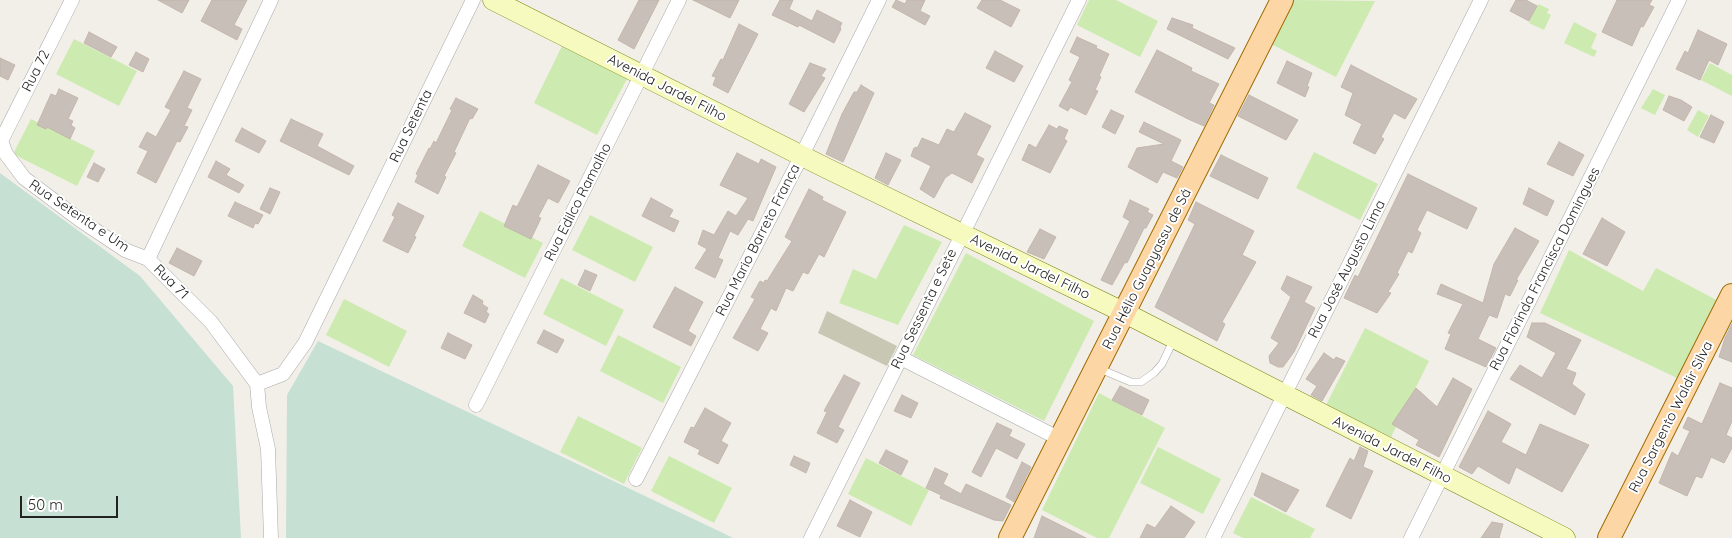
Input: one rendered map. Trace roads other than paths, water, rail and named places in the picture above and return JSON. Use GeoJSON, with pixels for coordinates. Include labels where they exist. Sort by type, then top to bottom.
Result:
{"type":"FeatureCollection","features":[{"type":"Feature","properties":{"kind":"main road","name":"Avenida Jardel Filho"},"geometry":{"type":"LineString","coordinates":[[493,0],[802,156],[1174,338],[1565,538]]}},
{"type":"Feature","properties":{"kind":"main road","name":"Rua Hélio Guapyassu de Sá"},"geometry":{"type":"LineString","coordinates":[[1010,538],[1125,314],[1282,0]]}},
{"type":"Feature","properties":{"kind":"main road","name":"Rua Sargento Waldir Silva"},"geometry":{"type":"LineString","coordinates":[[1609,538],[1732,295]]}},
{"type":"Feature","properties":{"kind":"street","name":"Rua 72"},"geometry":{"type":"LineString","coordinates":[[0,141],[72,0]]}},
{"type":"Feature","properties":{"kind":"street","name":"Rua 71"},"geometry":{"type":"LineString","coordinates":[[257,384],[211,322],[148,259],[271,0]]}},
{"type":"Feature","properties":{"kind":"street","name":"Rua Setenta"},"geometry":{"type":"LineString","coordinates":[[257,384],[283,374],[305,344],[473,0]]}},
{"type":"Feature","properties":{"kind":"street","name":"Rua Edilco Ramalho"},"geometry":{"type":"LineString","coordinates":[[476,405],[679,0]]}},
{"type":"Feature","properties":{"kind":"street","name":"Rua Mario Barreto França"},"geometry":{"type":"LineString","coordinates":[[636,479],[802,156],[879,0]]}},
{"type":"Feature","properties":{"kind":"street","name":"Rua Sessenta e Sete"},"geometry":{"type":"LineString","coordinates":[[811,538],[1078,0]]}},
{"type":"Feature","properties":{"kind":"street","name":"Rua José Augusto Lima"},"geometry":{"type":"LineString","coordinates":[[1213,538],[1481,0]]}},
{"type":"Feature","properties":{"kind":"street","name":"Rua Florinda Francisca Domingues"},"geometry":{"type":"LineString","coordinates":[[1411,538],[1679,0]]}},
{"type":"Feature","properties":{"kind":"street","name":"Rua Setenta e Um"},"geometry":{"type":"LineString","coordinates":[[0,141],[6,154],[24,178],[80,220],[125,250],[148,259]]}},
{"type":"Feature","properties":{"kind":"street"},"geometry":{"type":"LineString","coordinates":[[900,358],[1060,439]]}},
{"type":"Feature","properties":{"kind":"street"},"geometry":{"type":"LineString","coordinates":[[257,384],[259,407],[268,449],[271,538]]}},
{"type":"Feature","properties":{"kind":"lane"},"geometry":{"type":"LineString","coordinates":[[1097,368],[1131,382],[1141,382],[1154,373],[1162,364],[1174,338]]}}]}
